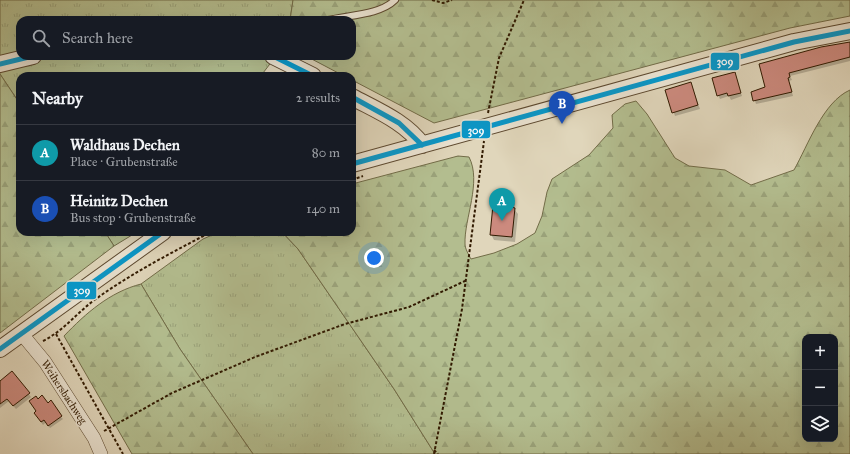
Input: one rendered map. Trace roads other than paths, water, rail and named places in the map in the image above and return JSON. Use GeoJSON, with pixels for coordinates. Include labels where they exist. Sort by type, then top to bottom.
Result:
{"type":"FeatureCollection","features":[{"type":"Feature","properties":{"kind":"street"},"geometry":{"type":"LineString","coordinates":[[356,163],[794,42],[850,31]]}},
{"type":"Feature","properties":{"kind":"street"},"geometry":{"type":"LineString","coordinates":[[0,64],[16,60]]}},
{"type":"Feature","properties":{"kind":"street"},"geometry":{"type":"LineString","coordinates":[[281,60],[305,72]]}},
{"type":"Feature","properties":{"kind":"street"},"geometry":{"type":"LineString","coordinates":[[356,99],[398,123],[416,136],[422,145]]}},
{"type":"Feature","properties":{"kind":"street"},"geometry":{"type":"LineString","coordinates":[[0,349],[157,236]]}},
{"type":"Feature","properties":{"kind":"street","name":"Weihersbachweg"},"geometry":{"type":"LineString","coordinates":[[21,333],[45,362],[94,438],[101,454]]}},
{"type":"Feature","properties":{"kind":"lane"},"geometry":{"type":"LineString","coordinates":[[348,16],[374,11],[392,3],[395,0]]}},
{"type":"Feature","properties":{"kind":"place","name":"Heinitz Dechen"},"geometry":{"type":"Point","coordinates":[562,124]}},
{"type":"Feature","properties":{"kind":"place","name":"Waldhaus Dechen"},"geometry":{"type":"Point","coordinates":[502,221]}}]}
